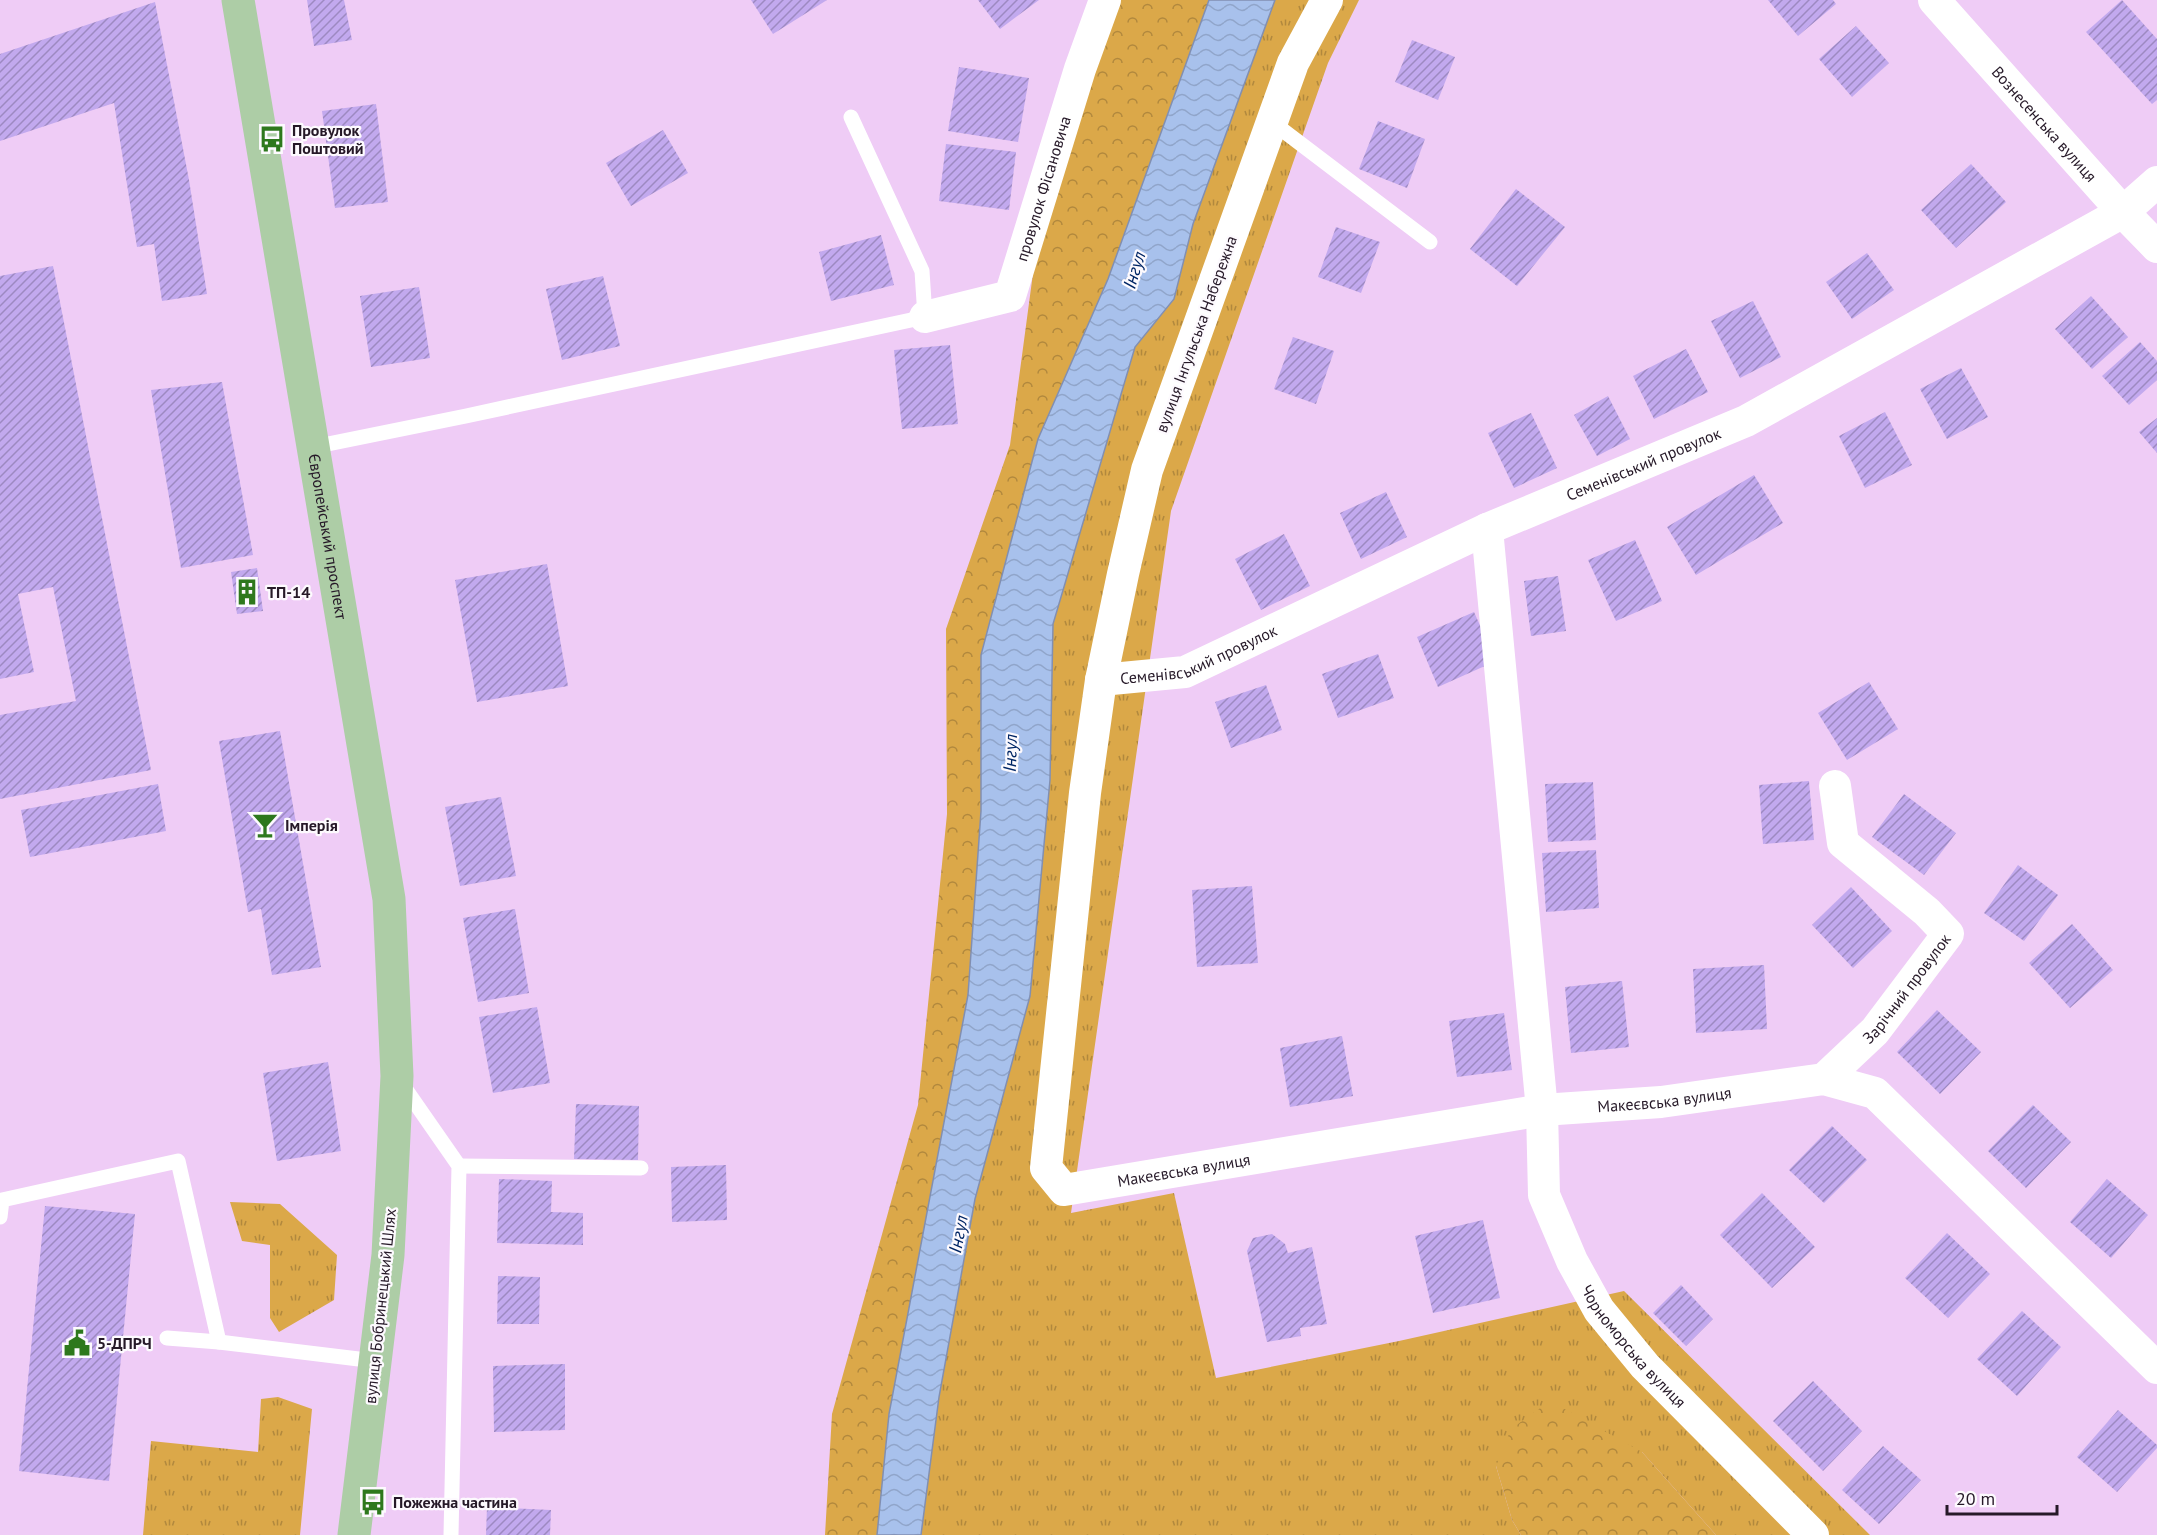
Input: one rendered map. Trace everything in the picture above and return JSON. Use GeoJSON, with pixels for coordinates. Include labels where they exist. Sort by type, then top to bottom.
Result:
{"type":"FeatureCollection","features":[{"type":"Feature","properties":{"kind":"main road","name":"Європейський проспект"},"geometry":{"type":"LineString","coordinates":[[238,0],[389,899],[397,1076]]}},
{"type":"Feature","properties":{"kind":"main road","name":"вулиця Бобринецький Шлях"},"geometry":{"type":"LineString","coordinates":[[354,1535],[388,1255],[397,1076]]}},
{"type":"Feature","properties":{"kind":"street","name":"провулок Фісановича"},"geometry":{"type":"LineString","coordinates":[[925,317],[1010,296],[1080,69],[1105,0]]}},
{"type":"Feature","properties":{"kind":"street","name":"вулиця Інгульська Набережна"},"geometry":{"type":"LineString","coordinates":[[1064,1190],[1046,1168],[1084,805],[1101,680],[1147,470],[1293,63],[1327,0]]}},
{"type":"Feature","properties":{"kind":"street","name":"Вознесенська вулиця"},"geometry":{"type":"LineString","coordinates":[[1934,0],[2157,247]]}},
{"type":"Feature","properties":{"kind":"street","name":"Семенівський провулок"},"geometry":{"type":"LineString","coordinates":[[1101,680],[1185,672],[1487,529],[1746,421],[2123,212],[2157,182]]}},
{"type":"Feature","properties":{"kind":"street","name":"Чорноморська вулиця"},"geometry":{"type":"LineString","coordinates":[[1487,529],[1542,1110],[1544,1195],[1572,1261],[1599,1310],[1645,1366],[1813,1535]]}},
{"type":"Feature","properties":{"kind":"street","name":"Зарічний провулок"},"geometry":{"type":"LineString","coordinates":[[1824,1079],[1875,1031],[1948,934],[1928,912],[1843,843],[1835,786]]}},
{"type":"Feature","properties":{"kind":"street","name":"Макеєвська вулиця"},"geometry":{"type":"LineString","coordinates":[[1064,1190],[1542,1110],[1661,1102],[1824,1079],[1875,1093],[2157,1368]]}},
{"type":"Feature","properties":{"kind":"lane"},"geometry":{"type":"LineString","coordinates":[[313,447],[925,317],[922,271],[851,117]]}},
{"type":"Feature","properties":{"kind":"lane"},"geometry":{"type":"LineString","coordinates":[[1272,122],[1430,242]]}},
{"type":"Feature","properties":{"kind":"lane"},"geometry":{"type":"LineString","coordinates":[[397,1076],[459,1166],[451,1535]]}},
{"type":"Feature","properties":{"kind":"lane"},"geometry":{"type":"LineString","coordinates":[[0,1217],[2,1200],[178,1161],[219,1342]]}},
{"type":"Feature","properties":{"kind":"lane"},"geometry":{"type":"LineString","coordinates":[[459,1166],[641,1168]]}},
{"type":"Feature","properties":{"kind":"lane"},"geometry":{"type":"LineString","coordinates":[[167,1338],[375,1361]]}},
{"type":"Feature","properties":{"kind":"green space"},"geometry":{"type":"Polygon","coordinates":[[[1114,0],[1209,0],[1108,279],[1038,439],[981,655],[981,811],[968,995],[889,1414],[877,1535],[825,1535],[832,1414],[918,1105],[947,814],[946,629],[1010,445],[1040,221],[1114,0]]]}},
{"type":"Feature","properties":{"kind":"green space"},"geometry":{"type":"Polygon","coordinates":[[[1275,0],[1359,0],[1328,63],[1171,511],[1071,1213],[1174,1193],[1216,1378],[1399,1341],[1624,1291],[1870,1535],[1716,1535],[1642,1452],[1496,1466],[1512,1520],[1521,1535],[921,1535],[939,1397],[975,1199],[1030,996],[1050,780],[1053,624],[1135,347],[1174,299],[1193,224],[1275,0]]]}},
{"type":"Feature","properties":{"kind":"green space"},"geometry":{"type":"Polygon","coordinates":[[[230,1202],[280,1204],[337,1255],[334,1300],[279,1332],[270,1318],[270,1245],[242,1241],[230,1202]]]}},
{"type":"Feature","properties":{"kind":"green space"},"geometry":{"type":"Polygon","coordinates":[[[278,1397],[312,1409],[300,1535],[143,1535],[151,1441],[258,1452],[261,1399],[278,1397]]]}},
{"type":"Feature","properties":{"kind":"green space"},"geometry":{"type":"Polygon","coordinates":[[[1550,1401],[1642,1452],[1716,1535],[1521,1535],[1512,1520],[1496,1466],[1511,1429],[1550,1401]]]}},
{"type":"Feature","properties":{"kind":"water","name":"Інгул"},"geometry":{"type":"Polygon","coordinates":[[[1209,0],[1275,0],[1193,224],[1174,299],[1135,347],[1053,624],[1050,780],[1030,996],[975,1199],[939,1397],[921,1535],[877,1535],[889,1414],[968,995],[981,811],[981,655],[1038,439],[1108,279],[1209,0]]]}},
{"type":"Feature","properties":{"kind":"building"},"geometry":{"type":"Polygon","coordinates":[[[307,0],[344,0],[352,40],[314,46],[307,0]]]}},
{"type":"Feature","properties":{"kind":"building"},"geometry":{"type":"Polygon","coordinates":[[[751,0],[827,0],[773,34],[751,0]]]}},
{"type":"Feature","properties":{"kind":"building"},"geometry":{"type":"Polygon","coordinates":[[[978,0],[1039,0],[1000,29],[978,0]]]}},
{"type":"Feature","properties":{"kind":"building"},"geometry":{"type":"Polygon","coordinates":[[[1768,0],[1833,0],[1836,4],[1798,36],[1768,0]]]}},
{"type":"Feature","properties":{"kind":"building"},"geometry":{"type":"Polygon","coordinates":[[[2122,0],[2157,39],[2157,100],[2152,104],[2086,32],[2122,0]]]}},
{"type":"Feature","properties":{"kind":"building"},"geometry":{"type":"Polygon","coordinates":[[[155,2],[189,180],[207,294],[162,301],[154,244],[137,247],[114,103],[0,141],[0,54],[155,2]]]}},
{"type":"Feature","properties":{"kind":"building"},"geometry":{"type":"Polygon","coordinates":[[[1856,26],[1889,63],[1852,97],[1819,59],[1856,26]]]}},
{"type":"Feature","properties":{"kind":"building"},"geometry":{"type":"Polygon","coordinates":[[[1412,40],[1455,57],[1438,100],[1395,82],[1412,40]]]}},
{"type":"Feature","properties":{"kind":"building"},"geometry":{"type":"Polygon","coordinates":[[[959,67],[1029,78],[1018,142],[948,131],[959,67]]]}},
{"type":"Feature","properties":{"kind":"building"},"geometry":{"type":"Polygon","coordinates":[[[376,104],[388,202],[335,208],[322,111],[376,104]]]}},
{"type":"Feature","properties":{"kind":"building"},"geometry":{"type":"Polygon","coordinates":[[[1378,121],[1425,139],[1407,188],[1359,169],[1378,121]]]}},
{"type":"Feature","properties":{"kind":"building"},"geometry":{"type":"Polygon","coordinates":[[[663,130],[688,173],[631,206],[606,163],[663,130]]]}},
{"type":"Feature","properties":{"kind":"building"},"geometry":{"type":"Polygon","coordinates":[[[946,144],[1016,152],[1009,210],[939,201],[946,144]]]}},
{"type":"Feature","properties":{"kind":"building"},"geometry":{"type":"Polygon","coordinates":[[[1971,164],[2006,202],[1956,248],[1921,210],[1971,164]]]}},
{"type":"Feature","properties":{"kind":"building"},"geometry":{"type":"Polygon","coordinates":[[[1516,189],[1565,227],[1517,286],[1470,249],[1516,189]]]}},
{"type":"Feature","properties":{"kind":"building"},"geometry":{"type":"Polygon","coordinates":[[[1336,227],[1380,242],[1361,293],[1318,277],[1336,227]]]}},
{"type":"Feature","properties":{"kind":"building"},"geometry":{"type":"Polygon","coordinates":[[[881,235],[894,285],[831,301],[819,252],[881,235]]]}},
{"type":"Feature","properties":{"kind":"building"},"geometry":{"type":"Polygon","coordinates":[[[1867,253],[1894,290],[1852,319],[1826,282],[1867,253]]]}},
{"type":"Feature","properties":{"kind":"building"},"geometry":{"type":"Polygon","coordinates":[[[53,266],[151,770],[0,799],[0,715],[76,701],[53,587],[18,594],[34,672],[0,679],[0,276],[53,266]]]}},
{"type":"Feature","properties":{"kind":"building"},"geometry":{"type":"Polygon","coordinates":[[[603,276],[620,346],[562,360],[546,289],[603,276]]]}},
{"type":"Feature","properties":{"kind":"building"},"geometry":{"type":"Polygon","coordinates":[[[419,287],[430,358],[371,367],[360,296],[419,287]]]}},
{"type":"Feature","properties":{"kind":"building"},"geometry":{"type":"Polygon","coordinates":[[[2091,296],[2128,337],[2092,369],[2055,329],[2091,296]]]}},
{"type":"Feature","properties":{"kind":"building"},"geometry":{"type":"Polygon","coordinates":[[[1753,301],[1781,357],[1740,378],[1711,321],[1753,301]]]}},
{"type":"Feature","properties":{"kind":"building"},"geometry":{"type":"Polygon","coordinates":[[[1293,337],[1334,351],[1316,404],[1274,389],[1293,337]]]}},
{"type":"Feature","properties":{"kind":"building"},"geometry":{"type":"Polygon","coordinates":[[[2140,342],[2157,361],[2157,380],[2129,405],[2102,376],[2140,342]]]}},
{"type":"Feature","properties":{"kind":"building"},"geometry":{"type":"Polygon","coordinates":[[[950,345],[958,424],[902,429],[894,350],[950,345]]]}},
{"type":"Feature","properties":{"kind":"building"},"geometry":{"type":"Polygon","coordinates":[[[1686,349],[1708,392],[1654,419],[1633,376],[1686,349]]]}},
{"type":"Feature","properties":{"kind":"building"},"geometry":{"type":"Polygon","coordinates":[[[1961,368],[1988,417],[1947,439],[1920,389],[1961,368]]]}},
{"type":"Feature","properties":{"kind":"building"},"geometry":{"type":"Polygon","coordinates":[[[222,382],[253,555],[181,568],[151,390],[222,382]]]}},
{"type":"Feature","properties":{"kind":"building"},"geometry":{"type":"Polygon","coordinates":[[[1608,396],[1630,439],[1597,456],[1574,415],[1608,396]]]}},
{"type":"Feature","properties":{"kind":"building"},"geometry":{"type":"Polygon","coordinates":[[[1885,412],[1912,465],[1865,488],[1839,436],[1885,412]]]}},
{"type":"Feature","properties":{"kind":"building"},"geometry":{"type":"Polygon","coordinates":[[[1531,413],[1557,468],[1514,488],[1488,433],[1531,413]]]}},
{"type":"Feature","properties":{"kind":"building"},"geometry":{"type":"Polygon","coordinates":[[[2157,418],[2157,453],[2139,432],[2157,418]]]}},
{"type":"Feature","properties":{"kind":"building"},"geometry":{"type":"Polygon","coordinates":[[[1754,475],[1783,523],[1696,575],[1667,527],[1754,475]]]}},
{"type":"Feature","properties":{"kind":"building"},"geometry":{"type":"Polygon","coordinates":[[[1386,492],[1407,537],[1361,559],[1340,513],[1386,492]]]}},
{"type":"Feature","properties":{"kind":"building"},"geometry":{"type":"Polygon","coordinates":[[[1284,534],[1310,586],[1261,610],[1235,559],[1284,534]]]}},
{"type":"Feature","properties":{"kind":"building"},"geometry":{"type":"Polygon","coordinates":[[[1635,540],[1662,601],[1616,621],[1588,560],[1635,540]]]}},
{"type":"Feature","properties":{"kind":"building"},"geometry":{"type":"Polygon","coordinates":[[[547,564],[568,686],[477,702],[455,580],[547,564]]]}},
{"type":"Feature","properties":{"kind":"building","name":"ТП-14"},"geometry":{"type":"Polygon","coordinates":[[[257,568],[263,611],[237,614],[231,572],[257,568]]]}},
{"type":"Feature","properties":{"kind":"building"},"geometry":{"type":"Polygon","coordinates":[[[1558,576],[1566,631],[1531,636],[1524,581],[1558,576]]]}},
{"type":"Feature","properties":{"kind":"building"},"geometry":{"type":"Polygon","coordinates":[[[1474,612],[1496,661],[1438,687],[1417,637],[1474,612]]]}},
{"type":"Feature","properties":{"kind":"building"},"geometry":{"type":"Polygon","coordinates":[[[1378,654],[1394,698],[1338,718],[1322,674],[1378,654]]]}},
{"type":"Feature","properties":{"kind":"building"},"geometry":{"type":"Polygon","coordinates":[[[1869,682],[1898,729],[1847,760],[1818,713],[1869,682]]]}},
{"type":"Feature","properties":{"kind":"building"},"geometry":{"type":"Polygon","coordinates":[[[1266,685],[1282,730],[1231,748],[1215,702],[1266,685]]]}},
{"type":"Feature","properties":{"kind":"building","name":"Імперія"},"geometry":{"type":"Polygon","coordinates":[[[280,731],[321,967],[272,975],[261,909],[248,912],[219,741],[280,731]]]}},
{"type":"Feature","properties":{"kind":"building"},"geometry":{"type":"Polygon","coordinates":[[[1809,781],[1814,840],[1763,844],[1759,785],[1809,781]]]}},
{"type":"Feature","properties":{"kind":"building"},"geometry":{"type":"Polygon","coordinates":[[[1593,782],[1596,840],[1548,842],[1545,784],[1593,782]]]}},
{"type":"Feature","properties":{"kind":"building"},"geometry":{"type":"Polygon","coordinates":[[[158,784],[166,831],[30,857],[21,810],[158,784]]]}},
{"type":"Feature","properties":{"kind":"building"},"geometry":{"type":"Polygon","coordinates":[[[1904,794],[1956,833],[1924,875],[1872,837],[1904,794]]]}},
{"type":"Feature","properties":{"kind":"building"},"geometry":{"type":"Polygon","coordinates":[[[501,797],[516,876],[460,886],[445,807],[501,797]]]}},
{"type":"Feature","properties":{"kind":"building"},"geometry":{"type":"Polygon","coordinates":[[[1596,850],[1599,908],[1546,912],[1542,853],[1596,850]]]}},
{"type":"Feature","properties":{"kind":"building"},"geometry":{"type":"Polygon","coordinates":[[[2018,865],[2058,895],[2024,941],[1984,913],[2018,865]]]}},
{"type":"Feature","properties":{"kind":"building"},"geometry":{"type":"Polygon","coordinates":[[[1252,886],[1258,963],[1197,967],[1192,890],[1252,886]]]}},
{"type":"Feature","properties":{"kind":"building"},"geometry":{"type":"Polygon","coordinates":[[[1851,887],[1892,931],[1853,968],[1812,925],[1851,887]]]}},
{"type":"Feature","properties":{"kind":"building"},"geometry":{"type":"Polygon","coordinates":[[[515,909],[529,993],[478,1002],[463,918],[515,909]]]}},
{"type":"Feature","properties":{"kind":"building"},"geometry":{"type":"Polygon","coordinates":[[[2072,924],[2113,970],[2070,1008],[2029,963],[2072,924]]]}},
{"type":"Feature","properties":{"kind":"building"},"geometry":{"type":"Polygon","coordinates":[[[1764,965],[1767,1029],[1696,1033],[1693,969],[1764,965]]]}},
{"type":"Feature","properties":{"kind":"building"},"geometry":{"type":"Polygon","coordinates":[[[1622,981],[1629,1047],[1571,1053],[1565,987],[1622,981]]]}},
{"type":"Feature","properties":{"kind":"building"},"geometry":{"type":"Polygon","coordinates":[[[537,1007],[550,1083],[493,1093],[479,1017],[537,1007]]]}},
{"type":"Feature","properties":{"kind":"building"},"geometry":{"type":"Polygon","coordinates":[[[1937,1010],[1981,1052],[1940,1094],[1897,1052],[1937,1010]]]}},
{"type":"Feature","properties":{"kind":"building"},"geometry":{"type":"Polygon","coordinates":[[[1504,1013],[1512,1070],[1457,1077],[1449,1021],[1504,1013]]]}},
{"type":"Feature","properties":{"kind":"building"},"geometry":{"type":"Polygon","coordinates":[[[1342,1036],[1353,1096],[1290,1107],[1280,1048],[1342,1036]]]}},
{"type":"Feature","properties":{"kind":"building"},"geometry":{"type":"Polygon","coordinates":[[[328,1062],[341,1151],[277,1161],[263,1073],[328,1062]]]}},
{"type":"Feature","properties":{"kind":"building"},"geometry":{"type":"Polygon","coordinates":[[[576,1104],[639,1106],[638,1160],[574,1159],[576,1104]]]}},
{"type":"Feature","properties":{"kind":"building"},"geometry":{"type":"Polygon","coordinates":[[[2033,1105],[2071,1142],[2026,1188],[1988,1151],[2033,1105]]]}},
{"type":"Feature","properties":{"kind":"building"},"geometry":{"type":"Polygon","coordinates":[[[1832,1126],[1867,1160],[1824,1203],[1789,1170],[1832,1126]]]}},
{"type":"Feature","properties":{"kind":"building"},"geometry":{"type":"Polygon","coordinates":[[[726,1165],[727,1220],[672,1222],[671,1167],[726,1165]]]}},
{"type":"Feature","properties":{"kind":"building"},"geometry":{"type":"Polygon","coordinates":[[[499,1179],[552,1181],[551,1212],[583,1213],[583,1245],[497,1243],[499,1179]]]}},
{"type":"Feature","properties":{"kind":"building"},"geometry":{"type":"Polygon","coordinates":[[[2107,1179],[2148,1215],[2111,1258],[2070,1222],[2107,1179]]]}},
{"type":"Feature","properties":{"kind":"building"},"geometry":{"type":"Polygon","coordinates":[[[1762,1193],[1815,1247],[1772,1288],[1720,1235],[1762,1193]]]}},
{"type":"Feature","properties":{"kind":"building","name":"5-ДПРЧ"},"geometry":{"type":"Polygon","coordinates":[[[45,1206],[135,1214],[109,1481],[19,1471],[45,1206]]]}},
{"type":"Feature","properties":{"kind":"building"},"geometry":{"type":"Polygon","coordinates":[[[1483,1220],[1500,1298],[1433,1313],[1415,1236],[1483,1220]]]}},
{"type":"Feature","properties":{"kind":"building"},"geometry":{"type":"Polygon","coordinates":[[[1947,1233],[1990,1274],[1948,1318],[1905,1278],[1947,1233]]]}},
{"type":"Feature","properties":{"kind":"building"},"geometry":{"type":"Polygon","coordinates":[[[1272,1234],[1285,1244],[1288,1253],[1312,1247],[1327,1324],[1300,1328],[1301,1336],[1267,1342],[1247,1251],[1253,1238],[1272,1234]]]}},
{"type":"Feature","properties":{"kind":"building"},"geometry":{"type":"Polygon","coordinates":[[[498,1276],[540,1277],[539,1324],[497,1324],[498,1276]]]}},
{"type":"Feature","properties":{"kind":"building"},"geometry":{"type":"Polygon","coordinates":[[[1681,1285],[1713,1319],[1686,1346],[1653,1313],[1681,1285]]]}},
{"type":"Feature","properties":{"kind":"building"},"geometry":{"type":"Polygon","coordinates":[[[2022,1311],[2061,1347],[2017,1396],[1977,1359],[2022,1311]]]}},
{"type":"Feature","properties":{"kind":"building"},"geometry":{"type":"Polygon","coordinates":[[[565,1364],[565,1430],[494,1432],[493,1366],[565,1364]]]}},
{"type":"Feature","properties":{"kind":"building"},"geometry":{"type":"Polygon","coordinates":[[[1813,1381],[1862,1431],[1823,1471],[1773,1421],[1813,1381]]]}},
{"type":"Feature","properties":{"kind":"building"},"geometry":{"type":"Polygon","coordinates":[[[2118,1410],[2157,1445],[2157,1448],[2117,1492],[2077,1457],[2118,1410]]]}},
{"type":"Feature","properties":{"kind":"building"},"geometry":{"type":"Polygon","coordinates":[[[1883,1446],[1921,1480],[1879,1524],[1842,1490],[1883,1446]]]}},
{"type":"Feature","properties":{"kind":"building"},"geometry":{"type":"Polygon","coordinates":[[[487,1507],[551,1510],[550,1535],[486,1535],[487,1507]]]}},
{"type":"Feature","properties":{"kind":"place","name":"Провулок Поштовий"},"geometry":{"type":"Point","coordinates":[272,139]}},
{"type":"Feature","properties":{"kind":"place","name":"ТП-14"},"geometry":{"type":"Point","coordinates":[247,592]}},
{"type":"Feature","properties":{"kind":"place","name":"Імперія"},"geometry":{"type":"Point","coordinates":[265,825]}},
{"type":"Feature","properties":{"kind":"place","name":"5-ДПРЧ"},"geometry":{"type":"Point","coordinates":[77,1343]}},
{"type":"Feature","properties":{"kind":"place","name":"Пожежна частина"},"geometry":{"type":"Point","coordinates":[373,1502]}}]}
